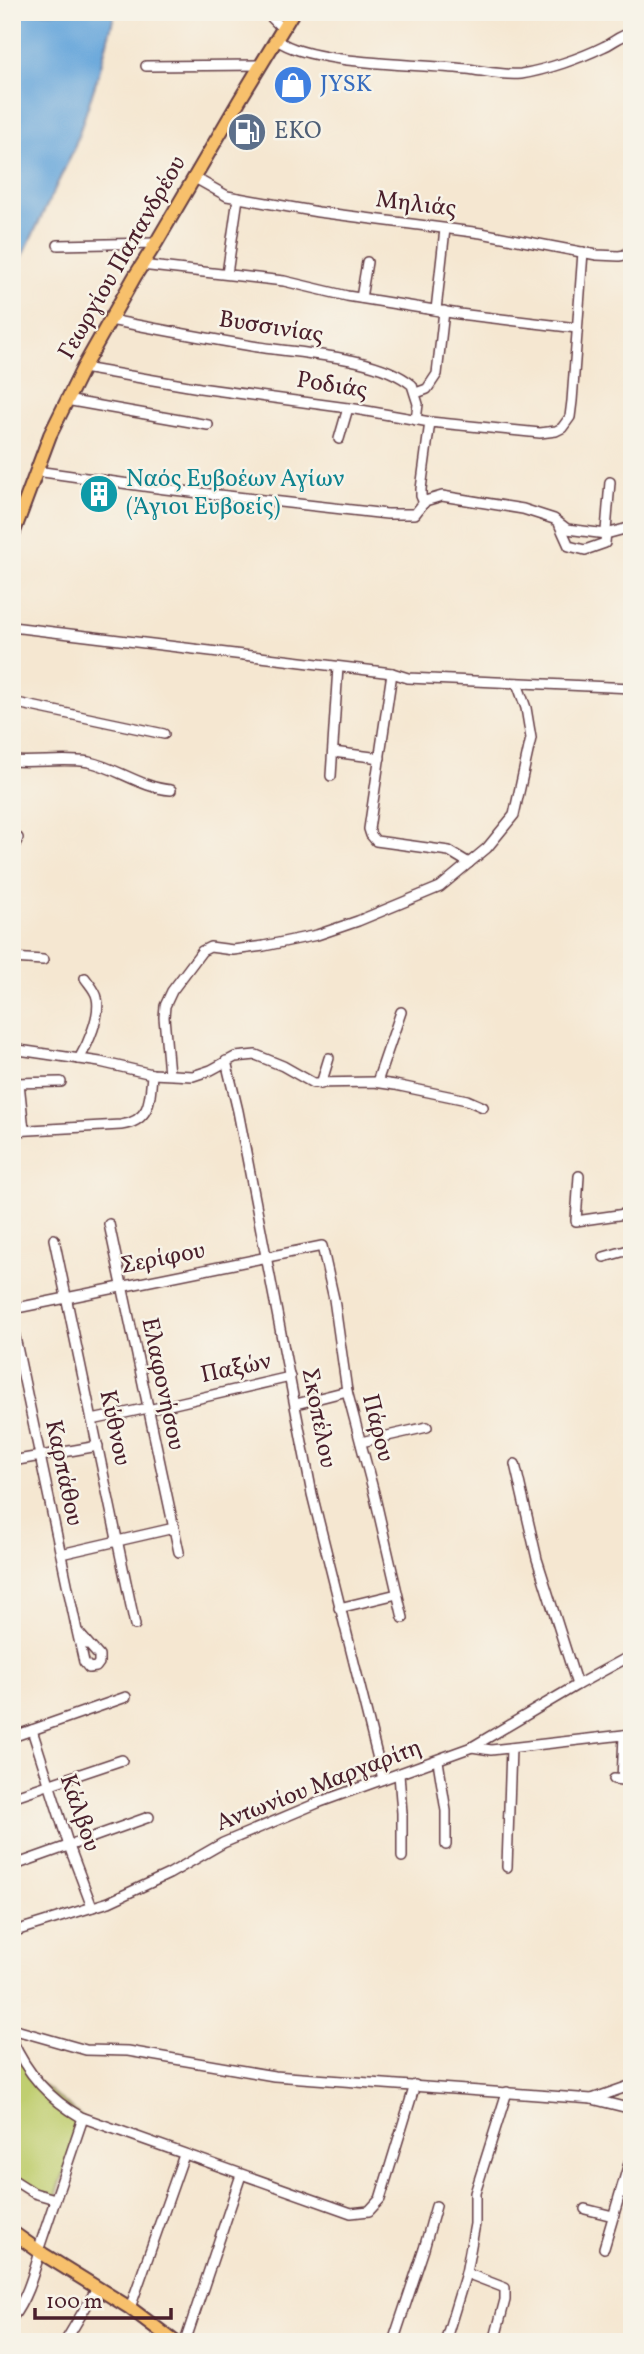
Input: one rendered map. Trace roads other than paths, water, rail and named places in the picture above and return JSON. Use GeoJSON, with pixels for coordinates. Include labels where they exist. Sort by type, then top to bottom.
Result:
{"type":"FeatureCollection","features":[{"type":"Feature","properties":{"kind":"main road","name":"Γεωργίου Παπανδρέου"},"geometry":{"type":"LineString","coordinates":[[12,537],[36,471],[66,400],[83,368],[141,265],[293,12]]}},
{"type":"Feature","properties":{"kind":"main road"},"geometry":{"type":"LineString","coordinates":[[12,2232],[130,2308],[175,2342]]}},
{"type":"Feature","properties":{"kind":"street"},"geometry":{"type":"LineString","coordinates":[[266,12],[285,46],[302,53],[520,74],[602,48],[622,35],[632,33]]}},
{"type":"Feature","properties":{"kind":"street"},"geometry":{"type":"LineString","coordinates":[[146,66],[262,65]]}},
{"type":"Feature","properties":{"kind":"street","name":"Μηλιάς"},"geometry":{"type":"LineString","coordinates":[[195,178],[228,196],[318,212],[445,229],[583,252],[619,256],[625,255],[632,247]]}},
{"type":"Feature","properties":{"kind":"street"},"geometry":{"type":"LineString","coordinates":[[227,274],[238,198]]}},
{"type":"Feature","properties":{"kind":"street"},"geometry":{"type":"LineString","coordinates":[[416,420],[416,393],[427,389],[437,374],[445,229]]}},
{"type":"Feature","properties":{"kind":"street"},"geometry":{"type":"LineString","coordinates":[[58,245],[156,243]]}},
{"type":"Feature","properties":{"kind":"street"},"geometry":{"type":"LineString","coordinates":[[141,265],[284,281],[361,298],[440,311],[577,328],[583,252]]}},
{"type":"Feature","properties":{"kind":"street"},"geometry":{"type":"LineString","coordinates":[[361,298],[367,262]]}},
{"type":"Feature","properties":{"kind":"street","name":"Βυσσινίας"},"geometry":{"type":"LineString","coordinates":[[110,320],[239,344],[356,361],[403,377],[412,384],[416,393]]}},
{"type":"Feature","properties":{"kind":"street","name":"Ροδιάς"},"geometry":{"type":"LineString","coordinates":[[83,368],[430,422],[494,430],[550,433],[562,428],[570,417],[577,328]]}},
{"type":"Feature","properties":{"kind":"street"},"geometry":{"type":"LineString","coordinates":[[66,400],[208,425]]}},
{"type":"Feature","properties":{"kind":"street"},"geometry":{"type":"LineString","coordinates":[[339,439],[348,408]]}},
{"type":"Feature","properties":{"kind":"street"},"geometry":{"type":"LineString","coordinates":[[424,503],[421,489],[430,422]]}},
{"type":"Feature","properties":{"kind":"street"},"geometry":{"type":"LineString","coordinates":[[36,471],[387,514],[415,514],[424,503],[442,496],[510,506],[542,514],[567,529],[606,534],[632,527]]}},
{"type":"Feature","properties":{"kind":"street"},"geometry":{"type":"LineString","coordinates":[[561,526],[569,546],[576,549],[585,550],[605,543],[610,482]]}},
{"type":"Feature","properties":{"kind":"street"},"geometry":{"type":"LineString","coordinates":[[12,627],[250,654],[392,673],[408,678],[632,688]]}},
{"type":"Feature","properties":{"kind":"street"},"geometry":{"type":"LineString","coordinates":[[331,776],[338,667]]}},
{"type":"Feature","properties":{"kind":"street"},"geometry":{"type":"LineString","coordinates":[[392,673],[369,830],[376,841],[449,850],[468,863]]}},
{"type":"Feature","properties":{"kind":"street"},"geometry":{"type":"LineString","coordinates":[[169,1074],[165,1006],[172,991],[202,951],[210,947],[233,950],[264,946],[317,935],[348,925],[440,887],[487,848],[514,814],[531,738],[526,708],[517,682]]}},
{"type":"Feature","properties":{"kind":"street"},"geometry":{"type":"LineString","coordinates":[[12,702],[164,734]]}},
{"type":"Feature","properties":{"kind":"street"},"geometry":{"type":"LineString","coordinates":[[333,752],[380,758]]}},
{"type":"Feature","properties":{"kind":"street"},"geometry":{"type":"LineString","coordinates":[[12,761],[90,762],[157,789],[171,790]]}},
{"type":"Feature","properties":{"kind":"street"},"geometry":{"type":"LineString","coordinates":[[12,851],[18,838]]}},
{"type":"Feature","properties":{"kind":"street"},"geometry":{"type":"LineString","coordinates":[[12,958],[43,960]]}},
{"type":"Feature","properties":{"kind":"street"},"geometry":{"type":"LineString","coordinates":[[79,1059],[92,1034],[98,1003],[95,992],[85,978]]}},
{"type":"Feature","properties":{"kind":"street"},"geometry":{"type":"LineString","coordinates":[[377,1082],[401,1013]]}},
{"type":"Feature","properties":{"kind":"street"},"geometry":{"type":"LineString","coordinates":[[12,1049],[152,1074],[193,1076],[226,1061],[245,1055],[256,1055],[283,1066],[303,1079],[321,1084],[377,1082],[454,1097],[483,1107]]}},
{"type":"Feature","properties":{"kind":"street"},"geometry":{"type":"LineString","coordinates":[[321,1084],[329,1058]]}},
{"type":"Feature","properties":{"kind":"street","name":"Σκοπέλου"},"geometry":{"type":"LineString","coordinates":[[226,1061],[312,1494],[383,1779]]}},
{"type":"Feature","properties":{"kind":"street"},"geometry":{"type":"LineString","coordinates":[[12,1130],[121,1125],[133,1122],[149,1104],[152,1074]]}},
{"type":"Feature","properties":{"kind":"street"},"geometry":{"type":"LineString","coordinates":[[24,1130],[16,1083],[61,1082]]}},
{"type":"Feature","properties":{"kind":"street"},"geometry":{"type":"LineString","coordinates":[[579,1177],[576,1222],[632,1213]]}},
{"type":"Feature","properties":{"kind":"street","name":"Ελαφονήσου"},"geometry":{"type":"LineString","coordinates":[[109,1224],[178,1552]]}},
{"type":"Feature","properties":{"kind":"street","name":"Κύθνου"},"geometry":{"type":"LineString","coordinates":[[54,1239],[135,1625]]}},
{"type":"Feature","properties":{"kind":"street","name":"Σερίφου"},"geometry":{"type":"LineString","coordinates":[[12,1309],[322,1246]]}},
{"type":"Feature","properties":{"kind":"street","name":"Πάρου"},"geometry":{"type":"LineString","coordinates":[[322,1246],[334,1299],[347,1391],[403,1618]]}},
{"type":"Feature","properties":{"kind":"street"},"geometry":{"type":"LineString","coordinates":[[604,1257],[632,1249]]}},
{"type":"Feature","properties":{"kind":"street","name":"Καρπάθου"},"geometry":{"type":"LineString","coordinates":[[12,1323],[77,1631]]}},
{"type":"Feature","properties":{"kind":"street","name":"Παξών"},"geometry":{"type":"LineString","coordinates":[[92,1420],[290,1377]]}},
{"type":"Feature","properties":{"kind":"street"},"geometry":{"type":"LineString","coordinates":[[296,1404],[347,1391]]}},
{"type":"Feature","properties":{"kind":"street"},"geometry":{"type":"LineString","coordinates":[[360,1442],[427,1427]]}},
{"type":"Feature","properties":{"kind":"street"},"geometry":{"type":"LineString","coordinates":[[12,1461],[98,1446]]}},
{"type":"Feature","properties":{"kind":"street"},"geometry":{"type":"LineString","coordinates":[[515,1464],[537,1559],[577,1685]]}},
{"type":"Feature","properties":{"kind":"street"},"geometry":{"type":"LineString","coordinates":[[61,1554],[174,1528]]}},
{"type":"Feature","properties":{"kind":"street"},"geometry":{"type":"LineString","coordinates":[[339,1608],[397,1594]]}},
{"type":"Feature","properties":{"kind":"street","name":"Αντωνίου Μαργαρίτη"},"geometry":{"type":"LineString","coordinates":[[12,1932],[135,1891],[223,1843],[320,1802],[472,1747],[632,1656]]}},
{"type":"Feature","properties":{"kind":"street"},"geometry":{"type":"LineString","coordinates":[[12,1737],[126,1698]]}},
{"type":"Feature","properties":{"kind":"street","name":"Κάλβου"},"geometry":{"type":"LineString","coordinates":[[32,1730],[48,1785],[92,1907]]}},
{"type":"Feature","properties":{"kind":"street"},"geometry":{"type":"LineString","coordinates":[[472,1747],[491,1750],[628,1734],[622,1780],[614,1779]]}},
{"type":"Feature","properties":{"kind":"street"},"geometry":{"type":"LineString","coordinates":[[507,1867],[510,1748]]}},
{"type":"Feature","properties":{"kind":"street"},"geometry":{"type":"LineString","coordinates":[[12,1797],[122,1760]]}},
{"type":"Feature","properties":{"kind":"street"},"geometry":{"type":"LineString","coordinates":[[438,1761],[446,1811],[446,1845]]}},
{"type":"Feature","properties":{"kind":"street"},"geometry":{"type":"LineString","coordinates":[[399,1774],[402,1857]]}},
{"type":"Feature","properties":{"kind":"street"},"geometry":{"type":"LineString","coordinates":[[12,1866],[149,1817]]}},
{"type":"Feature","properties":{"kind":"street"},"geometry":{"type":"LineString","coordinates":[[12,2029],[86,2050],[128,2051],[274,2076],[592,2099],[632,2109]]}},
{"type":"Feature","properties":{"kind":"street"},"geometry":{"type":"LineString","coordinates":[[12,2040],[39,2085],[83,2118],[349,2213],[369,2211],[381,2197],[415,2085]]}},
{"type":"Feature","properties":{"kind":"street"},"geometry":{"type":"LineString","coordinates":[[592,2099],[632,2085]]}},
{"type":"Feature","properties":{"kind":"street"},"geometry":{"type":"LineString","coordinates":[[445,2342],[466,2273],[475,2224],[475,2193],[508,2092]]}},
{"type":"Feature","properties":{"kind":"street"},"geometry":{"type":"LineString","coordinates":[[12,2318],[30,2286],[55,2199],[83,2118]]}},
{"type":"Feature","properties":{"kind":"street"},"geometry":{"type":"LineString","coordinates":[[604,2248],[632,2152]]}},
{"type":"Feature","properties":{"kind":"street"},"geometry":{"type":"LineString","coordinates":[[130,2308],[184,2155]]}},
{"type":"Feature","properties":{"kind":"street"},"geometry":{"type":"LineString","coordinates":[[185,2342],[241,2175]]}},
{"type":"Feature","properties":{"kind":"street"},"geometry":{"type":"LineString","coordinates":[[12,2179],[34,2193],[55,2199]]}},
{"type":"Feature","properties":{"kind":"street"},"geometry":{"type":"LineString","coordinates":[[393,2342],[436,2206]]}},
{"type":"Feature","properties":{"kind":"street"},"geometry":{"type":"LineString","coordinates":[[585,2208],[613,2216]]}},
{"type":"Feature","properties":{"kind":"street"},"geometry":{"type":"LineString","coordinates":[[466,2273],[505,2288],[505,2300],[494,2342]]}},
{"type":"Feature","properties":{"kind":"street"},"geometry":{"type":"LineString","coordinates":[[65,2342],[97,2288]]}},
{"type":"Feature","properties":{"kind":"water"},"geometry":{"type":"Polygon","coordinates":[[[12,12],[115,12],[99,73],[73,151],[12,278],[12,12]]]}},
{"type":"Feature","properties":{"kind":"place","name":"JYSK"},"geometry":{"type":"Point","coordinates":[293,85]}},
{"type":"Feature","properties":{"kind":"place","name":"ΕΚΟ"},"geometry":{"type":"Point","coordinates":[247,132]}},
{"type":"Feature","properties":{"kind":"place","name":"Ναός Ευβοέων Αγίων (Άγιοι Ευβοείς)"},"geometry":{"type":"Point","coordinates":[99,494]}}]}
